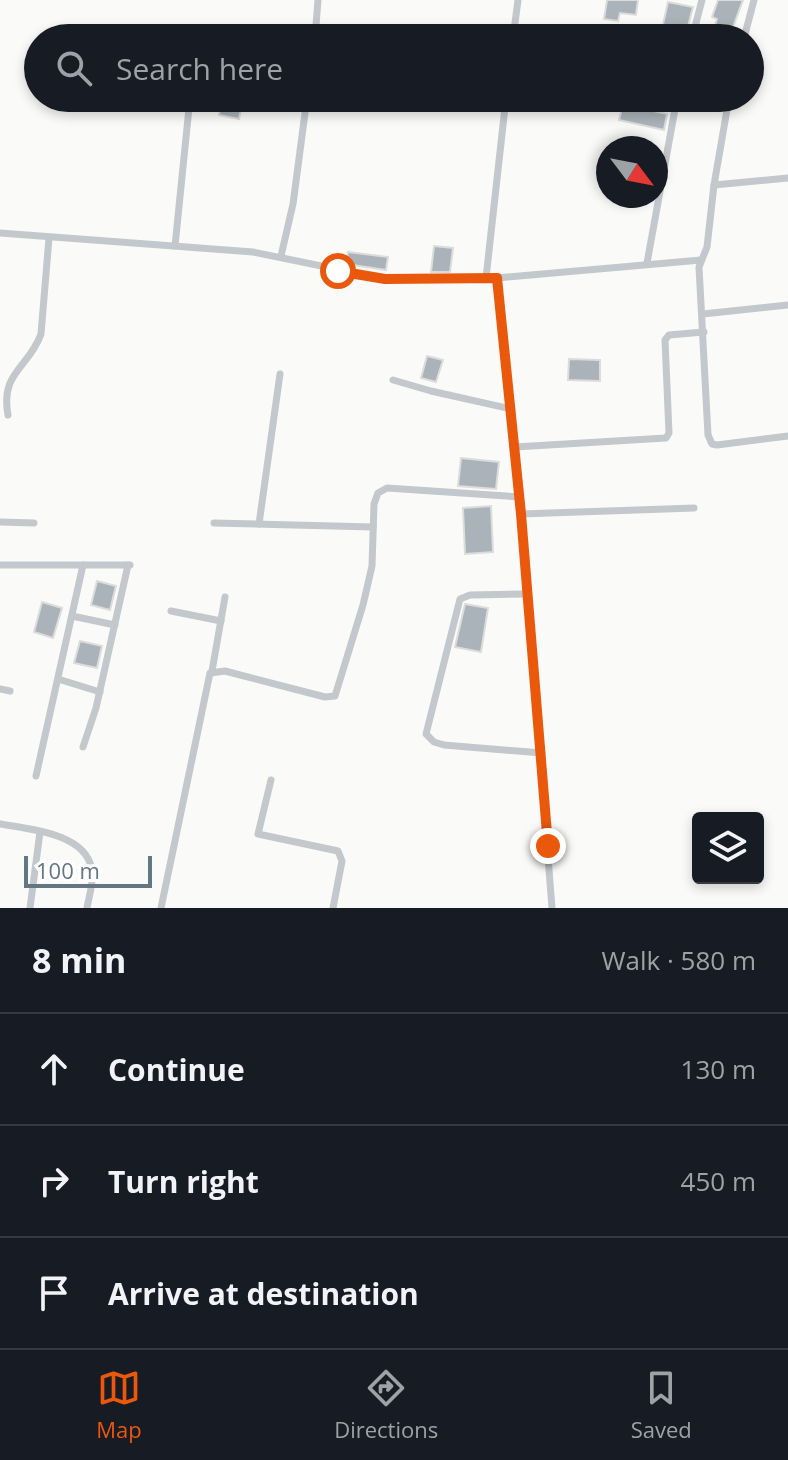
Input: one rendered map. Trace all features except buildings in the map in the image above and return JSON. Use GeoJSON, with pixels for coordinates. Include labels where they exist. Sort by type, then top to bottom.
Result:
{"type":"FeatureCollection","features":[{"type":"Feature","properties":{"kind":"street"},"geometry":{"type":"LineString","coordinates":[[316,24],[318,0]]}},
{"type":"Feature","properties":{"kind":"street"},"geometry":{"type":"LineString","coordinates":[[515,24],[518,0]]}},
{"type":"Feature","properties":{"kind":"street"},"geometry":{"type":"LineString","coordinates":[[696,24],[702,0]]}},
{"type":"Feature","properties":{"kind":"street"},"geometry":{"type":"LineString","coordinates":[[748,24],[754,0]]}},
{"type":"Feature","properties":{"kind":"street"},"geometry":{"type":"LineString","coordinates":[[175,246],[189,112]]}},
{"type":"Feature","properties":{"kind":"street"},"geometry":{"type":"LineString","coordinates":[[281,256],[293,204],[305,112]]}},
{"type":"Feature","properties":{"kind":"street"},"geometry":{"type":"LineString","coordinates":[[486,278],[504,112]]}},
{"type":"Feature","properties":{"kind":"street"},"geometry":{"type":"LineString","coordinates":[[647,263],[674,112]]}},
{"type":"Feature","properties":{"kind":"street"},"geometry":{"type":"LineString","coordinates":[[727,112],[707,247],[699,267],[709,441],[717,445],[788,436]]}},
{"type":"Feature","properties":{"kind":"street"},"geometry":{"type":"LineString","coordinates":[[714,185],[788,178]]}},
{"type":"Feature","properties":{"kind":"street"},"geometry":{"type":"LineString","coordinates":[[0,233],[281,256],[385,279],[497,278],[701,260]]}},
{"type":"Feature","properties":{"kind":"street"},"geometry":{"type":"LineString","coordinates":[[8,415],[8,382],[41,334],[49,238]]}},
{"type":"Feature","properties":{"kind":"street"},"geometry":{"type":"LineString","coordinates":[[497,278],[520,497],[552,908]]}},
{"type":"Feature","properties":{"kind":"street"},"geometry":{"type":"LineString","coordinates":[[703,314],[788,305]]}},
{"type":"Feature","properties":{"kind":"street"},"geometry":{"type":"LineString","coordinates":[[515,447],[666,438],[669,433],[665,340],[669,335],[704,332]]}},
{"type":"Feature","properties":{"kind":"street"},"geometry":{"type":"LineString","coordinates":[[259,524],[280,374]]}},
{"type":"Feature","properties":{"kind":"street"},"geometry":{"type":"LineString","coordinates":[[393,380],[511,409]]}},
{"type":"Feature","properties":{"kind":"street"},"geometry":{"type":"LineString","coordinates":[[212,671],[225,671],[325,697],[335,696],[372,566],[375,497],[387,488],[520,497]]}},
{"type":"Feature","properties":{"kind":"street"},"geometry":{"type":"LineString","coordinates":[[521,514],[694,508]]}},
{"type":"Feature","properties":{"kind":"street"},"geometry":{"type":"LineString","coordinates":[[0,522],[34,523]]}},
{"type":"Feature","properties":{"kind":"street"},"geometry":{"type":"LineString","coordinates":[[214,523],[373,527]]}},
{"type":"Feature","properties":{"kind":"street"},"geometry":{"type":"LineString","coordinates":[[0,565],[130,565],[100,692],[83,747]]}},
{"type":"Feature","properties":{"kind":"street"},"geometry":{"type":"LineString","coordinates":[[36,776],[83,565]]}},
{"type":"Feature","properties":{"kind":"street"},"geometry":{"type":"LineString","coordinates":[[528,594],[470,595],[460,599],[426,734],[434,742],[444,745],[542,753]]}},
{"type":"Feature","properties":{"kind":"street"},"geometry":{"type":"LineString","coordinates":[[161,908],[225,597]]}},
{"type":"Feature","properties":{"kind":"street"},"geometry":{"type":"LineString","coordinates":[[171,611],[221,621]]}},
{"type":"Feature","properties":{"kind":"street"},"geometry":{"type":"LineString","coordinates":[[72,616],[115,625]]}},
{"type":"Feature","properties":{"kind":"street"},"geometry":{"type":"LineString","coordinates":[[58,679],[100,692]]}},
{"type":"Feature","properties":{"kind":"street"},"geometry":{"type":"LineString","coordinates":[[0,689],[10,691]]}},
{"type":"Feature","properties":{"kind":"street"},"geometry":{"type":"LineString","coordinates":[[271,780],[258,834],[338,851],[342,861],[333,908]]}},
{"type":"Feature","properties":{"kind":"street"},"geometry":{"type":"LineString","coordinates":[[0,824],[40,832],[70,842],[81,850],[89,861],[93,878],[87,908]]}},
{"type":"Feature","properties":{"kind":"street"},"geometry":{"type":"LineString","coordinates":[[30,908],[40,832]]}},
{"type":"Feature","properties":{"kind":"route"},"geometry":{"type":"LineString","coordinates":[[338,271],[385,279],[497,278],[521,514],[548,846]]}}]}
